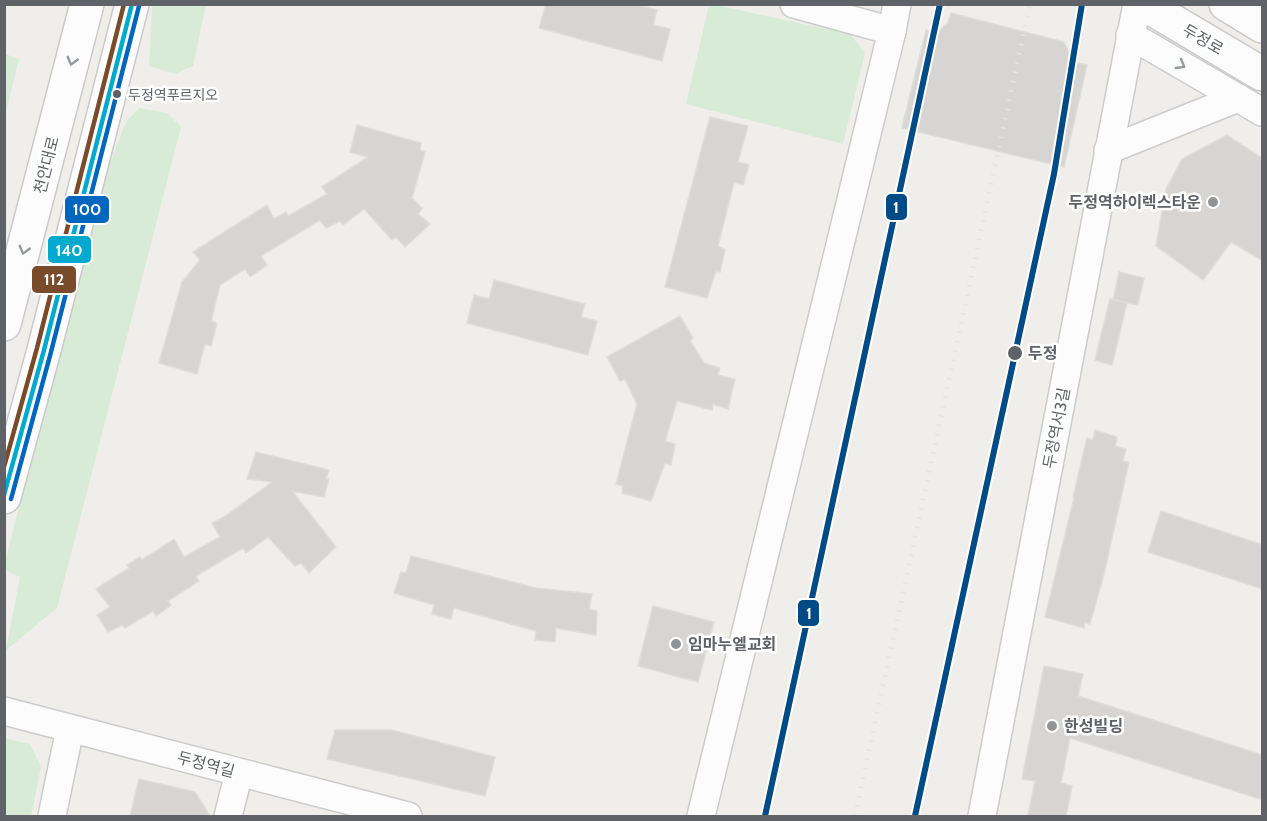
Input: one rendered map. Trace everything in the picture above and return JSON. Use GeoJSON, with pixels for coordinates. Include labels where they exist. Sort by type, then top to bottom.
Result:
{"type":"FeatureCollection","features":[{"type":"Feature","properties":{"kind":"main road","name":"천안대로"},"geometry":{"type":"LineString","coordinates":[[4,324],[87,4]]}},
{"type":"Feature","properties":{"kind":"main road"},"geometry":{"type":"LineString","coordinates":[[4,497],[47,339],[132,4]]}},
{"type":"Feature","properties":{"kind":"main road","name":"두정로"},"geometry":{"type":"LineString","coordinates":[[1144,4],[1262,73]]}},
{"type":"Feature","properties":{"kind":"main road"},"geometry":{"type":"LineString","coordinates":[[1226,4],[1263,26]]}},
{"type":"Feature","properties":{"kind":"street"},"geometry":{"type":"LineString","coordinates":[[795,4],[892,31]]}},
{"type":"Feature","properties":{"kind":"street"},"geometry":{"type":"LineString","coordinates":[[701,816],[897,4]]}},
{"type":"Feature","properties":{"kind":"street","name":"두정역서3길"},"geometry":{"type":"LineString","coordinates":[[982,816],[1137,4]]}},
{"type":"Feature","properties":{"kind":"street"},"geometry":{"type":"LineString","coordinates":[[1130,35],[1263,112]]}},
{"type":"Feature","properties":{"kind":"street"},"geometry":{"type":"LineString","coordinates":[[1108,150],[1238,98]]}},
{"type":"Feature","properties":{"kind":"street","name":"두정역길"},"geometry":{"type":"LineString","coordinates":[[4,711],[408,816]]}},
{"type":"Feature","properties":{"kind":"street"},"geometry":{"type":"LineString","coordinates":[[52,816],[70,729]]}},
{"type":"Feature","properties":{"kind":"street"},"geometry":{"type":"LineString","coordinates":[[228,816],[239,773]]}},
{"type":"Feature","properties":{"kind":"green space"},"geometry":{"type":"Polygon","coordinates":[[[152,5],[206,5],[193,66],[175,74],[149,66],[152,5]]]}},
{"type":"Feature","properties":{"kind":"green space"},"geometry":{"type":"Polygon","coordinates":[[[709,5],[850,34],[865,53],[843,144],[686,104],[709,5]]]}},
{"type":"Feature","properties":{"kind":"green space"},"geometry":{"type":"Polygon","coordinates":[[[4,54],[19,59],[5,116],[4,54]]]}},
{"type":"Feature","properties":{"kind":"green space"},"geometry":{"type":"Polygon","coordinates":[[[139,108],[167,113],[181,127],[57,608],[6,650],[20,577],[5,570],[5,562],[98,193],[126,122],[139,108]]]}},
{"type":"Feature","properties":{"kind":"green space"},"geometry":{"type":"Polygon","coordinates":[[[4,738],[30,744],[41,767],[31,816],[5,816],[4,738]]]}},
{"type":"Feature","properties":{"kind":"building"},"geometry":{"type":"Polygon","coordinates":[[[546,4],[635,4],[657,10],[653,25],[670,29],[662,61],[539,28],[546,4]]]}},
{"type":"Feature","properties":{"kind":"building"},"geometry":{"type":"Polygon","coordinates":[[[951,13],[1064,42],[1074,62],[1087,65],[1064,167],[902,128],[926,30],[936,33],[948,23],[951,13]]]}},
{"type":"Feature","properties":{"kind":"building"},"geometry":{"type":"Polygon","coordinates":[[[710,117],[748,126],[738,162],[749,165],[743,185],[734,182],[718,246],[725,250],[720,272],[716,271],[707,298],[665,287],[710,117]]]}},
{"type":"Feature","properties":{"kind":"building"},"geometry":{"type":"Polygon","coordinates":[[[357,125],[421,143],[420,150],[425,152],[412,198],[422,208],[418,214],[430,224],[405,247],[396,237],[392,240],[364,209],[343,225],[340,221],[326,228],[320,220],[261,256],[267,265],[250,277],[245,269],[220,285],[211,321],[217,323],[211,346],[205,344],[197,374],[159,363],[182,282],[200,260],[193,252],[267,205],[274,219],[286,212],[288,216],[327,194],[322,187],[368,157],[350,152],[357,125]]]}},
{"type":"Feature","properties":{"kind":"building","name":"두정역하이렉스타운"},"geometry":{"type":"Polygon","coordinates":[[[1227,135],[1263,159],[1263,261],[1231,242],[1203,280],[1156,246],[1166,189],[1182,159],[1227,135]]]}},
{"type":"Feature","properties":{"kind":"building"},"geometry":{"type":"Polygon","coordinates":[[[1119,272],[1144,278],[1138,305],[1113,300],[1119,272]]]}},
{"type":"Feature","properties":{"kind":"building"},"geometry":{"type":"Polygon","coordinates":[[[494,280],[585,304],[581,317],[597,321],[588,355],[467,323],[474,295],[489,299],[494,280]]]}},
{"type":"Feature","properties":{"kind":"building"},"geometry":{"type":"Polygon","coordinates":[[[1110,299],[1127,303],[1112,365],[1095,360],[1110,299]]]}},
{"type":"Feature","properties":{"kind":"building"},"geometry":{"type":"Polygon","coordinates":[[[680,316],[693,338],[690,341],[704,363],[720,368],[718,375],[735,379],[728,409],[713,404],[712,410],[677,401],[665,441],[675,444],[671,465],[665,463],[651,501],[622,493],[623,486],[616,484],[637,404],[625,379],[620,381],[607,357],[680,316]]]}},
{"type":"Feature","properties":{"kind":"building"},"geometry":{"type":"Polygon","coordinates":[[[1095,430],[1117,437],[1115,446],[1126,449],[1123,461],[1129,462],[1104,574],[1090,624],[1085,622],[1084,628],[1045,617],[1087,438],[1093,440],[1095,430]]]}},
{"type":"Feature","properties":{"kind":"building"},"geometry":{"type":"Polygon","coordinates":[[[256,452],[329,470],[324,497],[292,491],[336,547],[309,573],[301,563],[295,566],[268,537],[246,553],[243,548],[196,576],[199,581],[168,601],[171,605],[156,616],[153,611],[125,628],[122,625],[108,632],[97,615],[110,607],[96,589],[129,568],[127,565],[140,557],[142,560],[174,539],[184,557],[220,537],[212,523],[224,517],[272,482],[247,479],[256,452]]]}},
{"type":"Feature","properties":{"kind":"building"},"geometry":{"type":"Polygon","coordinates":[[[1161,511],[1263,545],[1263,589],[1148,552],[1161,511]]]}},
{"type":"Feature","properties":{"kind":"building"},"geometry":{"type":"Polygon","coordinates":[[[411,556],[536,588],[592,594],[589,609],[597,611],[596,635],[556,628],[555,642],[535,640],[536,631],[454,608],[451,619],[432,614],[434,605],[394,593],[401,572],[406,573],[411,556]]]}},
{"type":"Feature","properties":{"kind":"building","name":"임마누엘교회"},"geometry":{"type":"Polygon","coordinates":[[[653,606],[714,622],[698,682],[638,666],[653,606]]]}},
{"type":"Feature","properties":{"kind":"building"},"geometry":{"type":"Polygon","coordinates":[[[1044,666],[1083,674],[1078,696],[1263,755],[1263,800],[1070,738],[1061,783],[1072,786],[1066,816],[1028,816],[1035,781],[1022,779],[1044,666]]]}},
{"type":"Feature","properties":{"kind":"building"},"geometry":{"type":"Polygon","coordinates":[[[335,730],[392,730],[495,757],[485,796],[327,759],[335,730]]]}},
{"type":"Feature","properties":{"kind":"building"},"geometry":{"type":"Polygon","coordinates":[[[139,779],[195,792],[210,816],[130,816],[139,779]]]}},
{"type":"Feature","properties":{"kind":"railway"},"geometry":{"type":"LineString","coordinates":[[855,816],[1030,4]]}},
{"type":"Feature","properties":{"kind":"transit line","name":"112"},"geometry":{"type":"LineString","coordinates":[[4,467],[37,348],[124,4]]}},
{"type":"Feature","properties":{"kind":"transit line","name":"140"},"geometry":{"type":"LineString","coordinates":[[4,495],[44,350],[132,4]]}},
{"type":"Feature","properties":{"kind":"transit line","name":"1"},"geometry":{"type":"LineString","coordinates":[[765,816],[940,4]]}},
{"type":"Feature","properties":{"kind":"transit line","name":"1"},"geometry":{"type":"LineString","coordinates":[[915,816],[1054,174],[1082,4]]}},
{"type":"Feature","properties":{"kind":"transit line","name":"100"},"geometry":{"type":"LineString","coordinates":[[11,499],[139,6]]}},
{"type":"Feature","properties":{"kind":"place","name":"두정역푸르지오"},"geometry":{"type":"Point","coordinates":[117,94]}},
{"type":"Feature","properties":{"kind":"place","name":"두정역하이렉스타운"},"geometry":{"type":"Point","coordinates":[1213,202]}},
{"type":"Feature","properties":{"kind":"place","name":"두정"},"geometry":{"type":"Point","coordinates":[1015,353]}},
{"type":"Feature","properties":{"kind":"place","name":"임마누엘교회"},"geometry":{"type":"Point","coordinates":[676,644]}},
{"type":"Feature","properties":{"kind":"place","name":"한성빌딩"},"geometry":{"type":"Point","coordinates":[1052,726]}}]}
